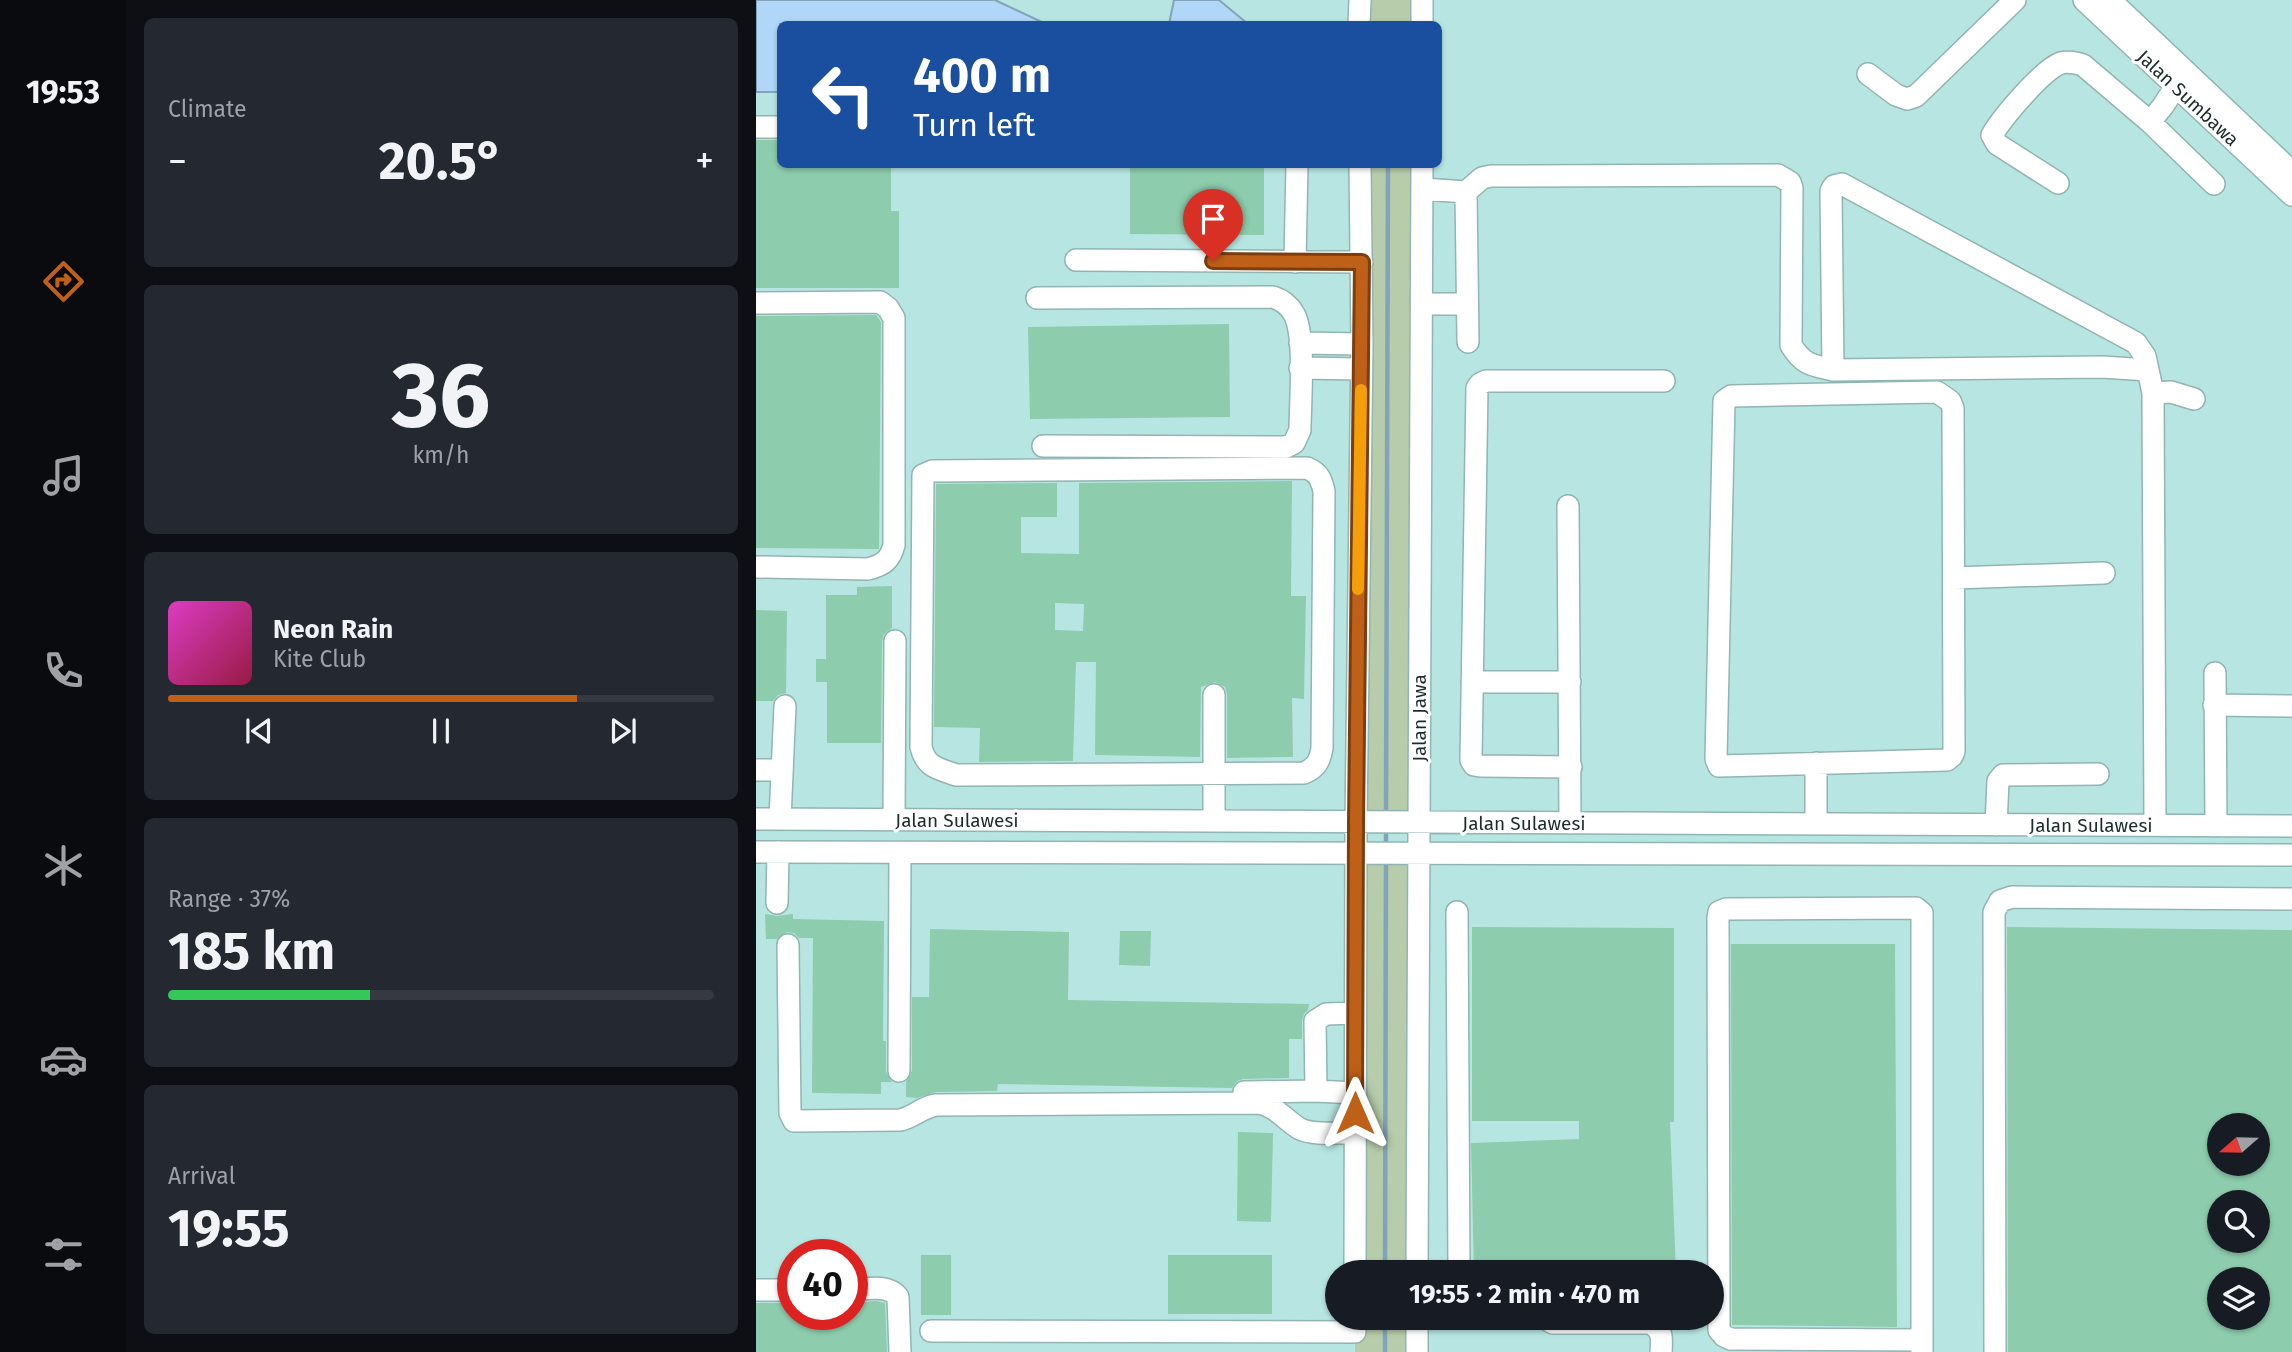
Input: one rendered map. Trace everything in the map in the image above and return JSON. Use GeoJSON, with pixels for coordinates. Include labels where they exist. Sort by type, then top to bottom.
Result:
{"type":"FeatureCollection","features":[{"type":"Feature","properties":{"kind":"street"},"geometry":{"type":"LineString","coordinates":[[1359,21],[1360,0]]}},
{"type":"Feature","properties":{"kind":"street"},"geometry":{"type":"LineString","coordinates":[[1422,0],[1422,21]]}},
{"type":"Feature","properties":{"kind":"street"},"geometry":{"type":"LineString","coordinates":[[1868,74],[1896,95],[1911,98],[2015,0]]}},
{"type":"Feature","properties":{"kind":"street","name":"Jalan Sumbawa"},"geometry":{"type":"LineString","coordinates":[[2084,0],[2292,172]]}},
{"type":"Feature","properties":{"kind":"street","name":"Jalan Sumbawa"},"geometry":{"type":"LineString","coordinates":[[2110,0],[2180,79],[2292,195]]}},
{"type":"Feature","properties":{"kind":"street"},"geometry":{"type":"LineString","coordinates":[[2058,183],[1997,144],[1992,135],[2011,108],[2054,67],[2071,62],[2083,65],[2150,122],[2214,184]]}},
{"type":"Feature","properties":{"kind":"street"},"geometry":{"type":"LineString","coordinates":[[2150,122],[2180,79]]}},
{"type":"Feature","properties":{"kind":"street"},"geometry":{"type":"LineString","coordinates":[[756,127],[777,127]]}},
{"type":"Feature","properties":{"kind":"street"},"geometry":{"type":"LineString","coordinates":[[1295,262],[1297,168]]}},
{"type":"Feature","properties":{"kind":"street"},"geometry":{"type":"LineString","coordinates":[[1355,1260],[1355,1013],[1362,854],[1360,168]]}},
{"type":"Feature","properties":{"kind":"street","name":"Jalan Jawa"},"geometry":{"type":"LineString","coordinates":[[1417,1260],[1412,823],[1422,168]]}},
{"type":"Feature","properties":{"kind":"street"},"geometry":{"type":"LineString","coordinates":[[1423,189],[1466,192],[1482,178],[1491,176],[1777,175],[1786,178],[1792,188],[1791,345],[1798,356],[1809,365],[1833,370],[2102,367],[2148,370]]}},
{"type":"Feature","properties":{"kind":"street"},"geometry":{"type":"LineString","coordinates":[[1833,370],[1831,191],[1834,186],[1842,184],[2136,343],[2145,356],[2153,393],[2155,825]]}},
{"type":"Feature","properties":{"kind":"street"},"geometry":{"type":"LineString","coordinates":[[1466,192],[1468,342]]}},
{"type":"Feature","properties":{"kind":"street"},"geometry":{"type":"LineString","coordinates":[[1076,260],[1362,262]]}},
{"type":"Feature","properties":{"kind":"street"},"geometry":{"type":"LineString","coordinates":[[1037,298],[1273,297],[1289,306],[1296,317],[1300,343],[1300,430],[1294,443],[1286,447],[1043,446]]}},
{"type":"Feature","properties":{"kind":"street"},"geometry":{"type":"LineString","coordinates":[[756,303],[880,303],[888,308],[894,318],[894,545],[891,557],[882,565],[868,569],[756,567]]}},
{"type":"Feature","properties":{"kind":"street"},"geometry":{"type":"LineString","coordinates":[[1422,304],[1466,304]]}},
{"type":"Feature","properties":{"kind":"street"},"geometry":{"type":"LineString","coordinates":[[1300,343],[1362,344]]}},
{"type":"Feature","properties":{"kind":"street"},"geometry":{"type":"LineString","coordinates":[[1300,368],[1361,369]]}},
{"type":"Feature","properties":{"kind":"street"},"geometry":{"type":"LineString","coordinates":[[1571,767],[1474,765],[1471,760],[1477,388],[1486,381],[1664,381]]}},
{"type":"Feature","properties":{"kind":"street"},"geometry":{"type":"LineString","coordinates":[[1937,392],[1950,401],[1953,408],[1954,751],[1947,760],[1816,763],[1723,767],[1717,762],[1724,401],[1731,396],[1937,392]]}},
{"type":"Feature","properties":{"kind":"street"},"geometry":{"type":"LineString","coordinates":[[2153,393],[2171,392],[2194,399]]}},
{"type":"Feature","properties":{"kind":"street"},"geometry":{"type":"LineString","coordinates":[[1307,468],[1321,478],[1324,491],[1321,756],[1317,765],[1304,773],[1212,773],[956,775],[929,765],[923,758],[920,747],[923,475],[946,470],[1307,468]]}},
{"type":"Feature","properties":{"kind":"street"},"geometry":{"type":"LineString","coordinates":[[1568,506],[1570,824]]}},
{"type":"Feature","properties":{"kind":"street"},"geometry":{"type":"LineString","coordinates":[[1954,578],[2104,573]]}},
{"type":"Feature","properties":{"kind":"street"},"geometry":{"type":"LineString","coordinates":[[894,820],[895,641]]}},
{"type":"Feature","properties":{"kind":"street"},"geometry":{"type":"LineString","coordinates":[[2215,673],[2216,826]]}},
{"type":"Feature","properties":{"kind":"street"},"geometry":{"type":"LineString","coordinates":[[1472,682],[1570,682]]}},
{"type":"Feature","properties":{"kind":"street"},"geometry":{"type":"LineString","coordinates":[[1213,821],[1214,695]]}},
{"type":"Feature","properties":{"kind":"street"},"geometry":{"type":"LineString","coordinates":[[2214,705],[2292,706]]}},
{"type":"Feature","properties":{"kind":"street"},"geometry":{"type":"LineString","coordinates":[[780,819],[780,770],[785,706]]}},
{"type":"Feature","properties":{"kind":"street"},"geometry":{"type":"LineString","coordinates":[[1816,763],[1816,824]]}},
{"type":"Feature","properties":{"kind":"street"},"geometry":{"type":"LineString","coordinates":[[756,769],[780,770]]}},
{"type":"Feature","properties":{"kind":"street"},"geometry":{"type":"LineString","coordinates":[[1996,825],[1998,781],[2003,775],[2098,775]]}},
{"type":"Feature","properties":{"kind":"street","name":"Jalan Sulawesi"},"geometry":{"type":"LineString","coordinates":[[756,819],[2292,826]]}},
{"type":"Feature","properties":{"kind":"street","name":"Jalan Sulawesi"},"geometry":{"type":"LineString","coordinates":[[756,852],[2292,855]]}},
{"type":"Feature","properties":{"kind":"street"},"geometry":{"type":"LineString","coordinates":[[777,903],[778,852]]}},
{"type":"Feature","properties":{"kind":"street"},"geometry":{"type":"LineString","coordinates":[[899,1071],[900,853]]}},
{"type":"Feature","properties":{"kind":"street"},"geometry":{"type":"LineString","coordinates":[[1995,1352],[1994,912],[2000,901],[2012,897],[2292,899]]}},
{"type":"Feature","properties":{"kind":"street"},"geometry":{"type":"LineString","coordinates":[[1916,908],[1922,913],[1922,1346],[1731,1339],[1719,1330],[1718,918],[1720,912],[1726,909],[1916,908]]}},
{"type":"Feature","properties":{"kind":"street"},"geometry":{"type":"LineString","coordinates":[[1457,912],[1459,1260]]}},
{"type":"Feature","properties":{"kind":"street"},"geometry":{"type":"LineString","coordinates":[[788,944],[790,1113],[794,1121],[900,1120],[936,1105],[1258,1103],[1268,1105],[1308,1132],[1355,1133]]}},
{"type":"Feature","properties":{"kind":"street"},"geometry":{"type":"LineString","coordinates":[[1316,1091],[1315,1021],[1326,1014],[1355,1013]]}},
{"type":"Feature","properties":{"kind":"street"},"geometry":{"type":"LineString","coordinates":[[1011,1093],[1355,1093]]}},
{"type":"Feature","properties":{"kind":"street"},"geometry":{"type":"LineString","coordinates":[[868,1290],[889,1289],[898,1297],[900,1352]]}},
{"type":"Feature","properties":{"kind":"street"},"geometry":{"type":"LineString","coordinates":[[756,1290],[777,1290]]}},
{"type":"Feature","properties":{"kind":"street"},"geometry":{"type":"LineString","coordinates":[[1417,1330],[1417,1352]]}},
{"type":"Feature","properties":{"kind":"street"},"geometry":{"type":"LineString","coordinates":[[1660,1330],[1661,1352]]}},
{"type":"Feature","properties":{"kind":"street"},"geometry":{"type":"LineString","coordinates":[[931,1331],[1082,1343],[1355,1334]]}},
{"type":"Feature","properties":{"kind":"shaded area"},"geometry":{"type":"Polygon","coordinates":[[[756,0],[2292,0],[2292,1352],[756,1352],[756,0]]]}},
{"type":"Feature","properties":{"kind":"shaded area"},"geometry":{"type":"Polygon","coordinates":[[[756,0],[995,0],[1040,21],[777,21],[777,92],[756,92],[756,0]]]}},
{"type":"Feature","properties":{"kind":"shaded area"},"geometry":{"type":"Polygon","coordinates":[[[1174,0],[1219,0],[1244,21],[1170,21],[1174,0]]]}},
{"type":"Feature","properties":{"kind":"green space"},"geometry":{"type":"Polygon","coordinates":[[[1361,0],[1422,0],[1422,21],[1360,21],[1361,0]]]}},
{"type":"Feature","properties":{"kind":"green space"},"geometry":{"type":"Polygon","coordinates":[[[1359,168],[1422,168],[1418,823],[1356,822],[1359,168]]]}},
{"type":"Feature","properties":{"kind":"green space"},"geometry":{"type":"Polygon","coordinates":[[[1355,854],[1418,854],[1417,1260],[1355,1260],[1355,854]]]}},
{"type":"Feature","properties":{"kind":"green space"},"geometry":{"type":"Polygon","coordinates":[[[1355,1330],[1417,1330],[1417,1352],[1355,1352],[1355,1330]]]}},
{"type":"Feature","properties":{"kind":"building"},"geometry":{"type":"Polygon","coordinates":[[[756,140],[777,140],[777,168],[891,168],[891,211],[899,211],[899,288],[756,288],[756,140]]]}},
{"type":"Feature","properties":{"kind":"building"},"geometry":{"type":"Polygon","coordinates":[[[1130,168],[1264,168],[1264,235],[1130,234],[1130,168]]]}},
{"type":"Feature","properties":{"kind":"building"},"geometry":{"type":"Polygon","coordinates":[[[876,315],[881,322],[879,549],[756,548],[756,316],[876,315]]]}},
{"type":"Feature","properties":{"kind":"building"},"geometry":{"type":"Polygon","coordinates":[[[1229,324],[1230,417],[1030,419],[1028,327],[1229,324]]]}},
{"type":"Feature","properties":{"kind":"building"},"geometry":{"type":"Polygon","coordinates":[[[1292,481],[1291,596],[1306,596],[1304,699],[1292,698],[1293,757],[1227,758],[1227,694],[1225,687],[1215,682],[1201,687],[1200,757],[1095,755],[1096,662],[1076,662],[1073,761],[979,762],[980,728],[934,727],[936,484],[1057,483],[1057,517],[1021,517],[1021,553],[1079,554],[1079,483],[1292,481]],[[1055,603],[1055,630],[1083,631],[1084,604],[1055,603]]]}},
{"type":"Feature","properties":{"kind":"building"},"geometry":{"type":"Polygon","coordinates":[[[892,586],[892,628],[884,634],[882,641],[881,743],[827,743],[827,682],[816,682],[816,659],[826,659],[826,595],[857,595],[857,587],[892,586]]]}},
{"type":"Feature","properties":{"kind":"building"},"geometry":{"type":"Polygon","coordinates":[[[756,610],[787,611],[786,693],[778,695],[773,701],[756,701],[756,610]]]}},
{"type":"Feature","properties":{"kind":"building"},"geometry":{"type":"Polygon","coordinates":[[[765,914],[793,914],[793,919],[884,921],[883,1041],[886,1041],[886,1072],[892,1082],[881,1082],[881,1094],[812,1093],[813,938],[799,938],[794,933],[787,932],[777,939],[766,939],[765,914]]]}},
{"type":"Feature","properties":{"kind":"building"},"geometry":{"type":"Polygon","coordinates":[[[1472,927],[1674,928],[1674,1122],[1670,1122],[1676,1260],[1474,1260],[1471,1143],[1579,1139],[1579,1121],[1472,1121],[1472,927]]]}},
{"type":"Feature","properties":{"kind":"building"},"geometry":{"type":"Polygon","coordinates":[[[2007,927],[2292,930],[2292,1352],[2008,1352],[2007,927]]]}},
{"type":"Feature","properties":{"kind":"building"},"geometry":{"type":"Polygon","coordinates":[[[930,929],[1069,932],[1068,1000],[1309,1004],[1302,1021],[1302,1039],[1289,1039],[1289,1078],[1243,1079],[1237,1081],[1232,1088],[998,1084],[997,1091],[936,1092],[917,1098],[906,1097],[906,1082],[912,1071],[912,997],[929,997],[930,929]]]}},
{"type":"Feature","properties":{"kind":"building"},"geometry":{"type":"Polygon","coordinates":[[[1120,931],[1151,931],[1150,966],[1119,965],[1120,931]]]}},
{"type":"Feature","properties":{"kind":"building"},"geometry":{"type":"Polygon","coordinates":[[[1731,944],[1895,944],[1897,1327],[1732,1325],[1731,944]]]}},
{"type":"Feature","properties":{"kind":"building"},"geometry":{"type":"Polygon","coordinates":[[[1238,1132],[1273,1133],[1271,1222],[1237,1221],[1238,1132]]]}},
{"type":"Feature","properties":{"kind":"building"},"geometry":{"type":"Polygon","coordinates":[[[921,1255],[951,1255],[951,1315],[921,1315],[921,1255]]]}},
{"type":"Feature","properties":{"kind":"building"},"geometry":{"type":"Polygon","coordinates":[[[1168,1255],[1272,1255],[1272,1314],[1168,1314],[1168,1255]]]}},
{"type":"Feature","properties":{"kind":"building"},"geometry":{"type":"Polygon","coordinates":[[[868,1302],[885,1303],[887,1352],[756,1352],[756,1303],[777,1303],[777,1330],[868,1330],[868,1302]]]}},
{"type":"Feature","properties":{"kind":"waterway"},"geometry":{"type":"LineString","coordinates":[[1386,815],[1388,168]]}},
{"type":"Feature","properties":{"kind":"waterway"},"geometry":{"type":"LineString","coordinates":[[1386,827],[1386,846]]}},
{"type":"Feature","properties":{"kind":"waterway"},"geometry":{"type":"LineString","coordinates":[[1385,1260],[1386,858]]}},
{"type":"Feature","properties":{"kind":"waterway"},"geometry":{"type":"LineString","coordinates":[[1385,1330],[1385,1352]]}},
{"type":"Feature","properties":{"kind":"slow traffic"},"geometry":{"type":"LineString","coordinates":[[1358,589],[1361,390]]}},
{"type":"Feature","properties":{"kind":"route"},"geometry":{"type":"LineString","coordinates":[[1213,261],[1362,262],[1355,1113]]}}]}
